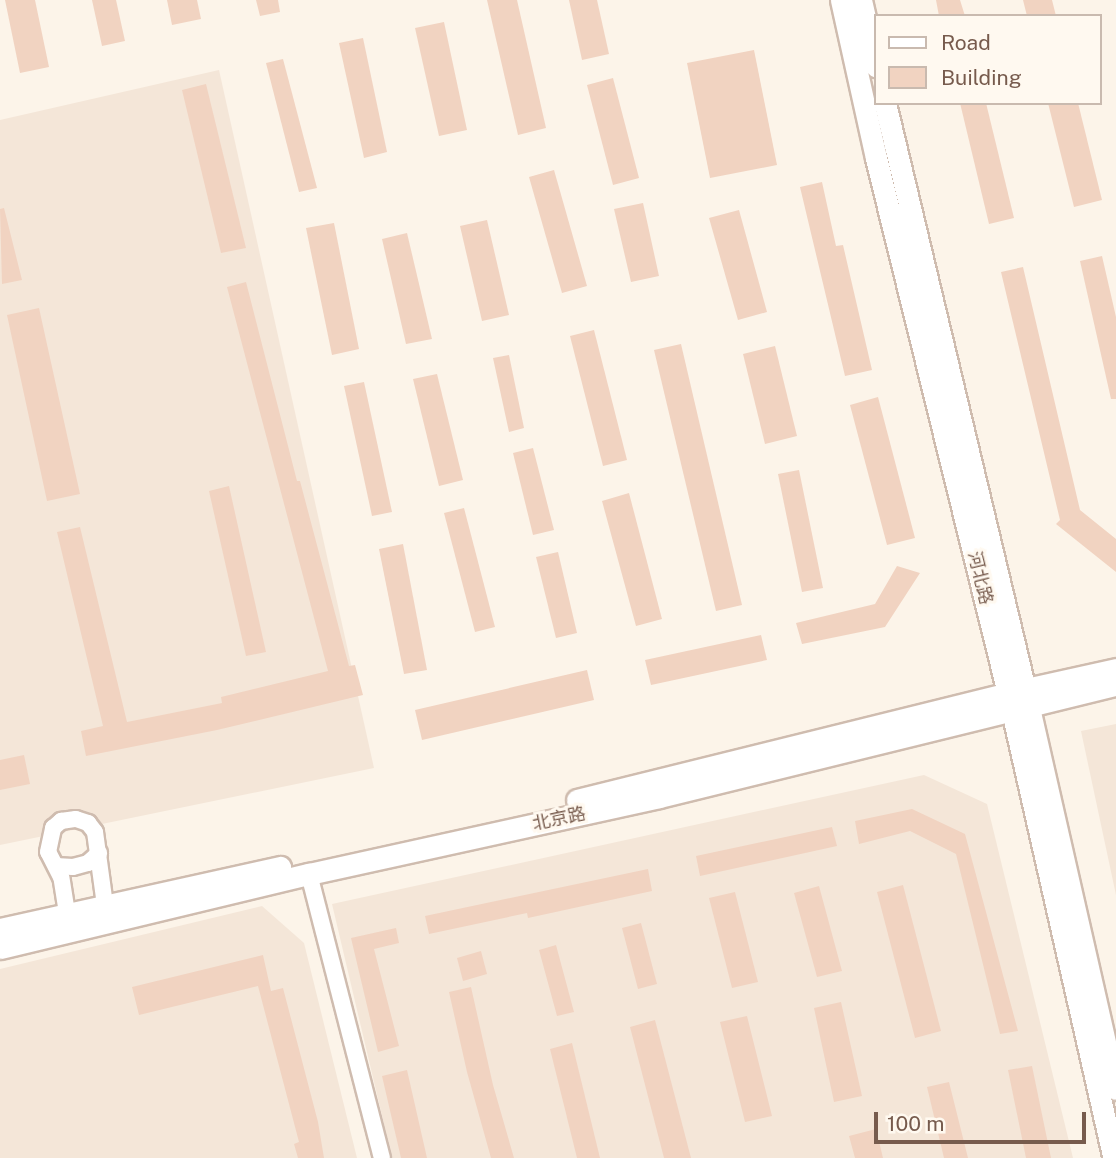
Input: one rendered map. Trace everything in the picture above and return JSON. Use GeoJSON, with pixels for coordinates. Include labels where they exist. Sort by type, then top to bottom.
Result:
{"type":"FeatureCollection","features":[{"type":"Feature","properties":{"kind":"street","name":"河北路"},"geometry":{"type":"LineString","coordinates":[[841,0],[876,158],[1018,700],[1116,1089]]}},
{"type":"Feature","properties":{"kind":"street"},"geometry":{"type":"LineString","coordinates":[[860,0],[874,58]]}},
{"type":"Feature","properties":{"kind":"street","name":"河北路"},"geometry":{"type":"LineString","coordinates":[[885,105],[1018,700],[1114,1158]]}},
{"type":"Feature","properties":{"kind":"street","name":"北京路"},"geometry":{"type":"LineString","coordinates":[[0,948],[309,874],[659,797],[1018,700],[1116,669]]}},
{"type":"Feature","properties":{"kind":"street","name":"北京路"},"geometry":{"type":"LineString","coordinates":[[0,929],[1018,700],[1116,685]]}},
{"type":"Feature","properties":{"kind":"street"},"geometry":{"type":"LineString","coordinates":[[67,913],[57,866],[48,852],[53,828],[61,821],[76,819],[88,823],[95,832],[104,905]]}},
{"type":"Feature","properties":{"kind":"street"},"geometry":{"type":"LineString","coordinates":[[57,866],[73,867],[88,863],[99,853]]}},
{"type":"Feature","properties":{"kind":"street"},"geometry":{"type":"LineString","coordinates":[[309,874],[382,1158]]}},
{"type":"Feature","properties":{"kind":"shaded area"},"geometry":{"type":"Polygon","coordinates":[[[219,70],[374,768],[0,845],[0,120],[219,70]]]}},
{"type":"Feature","properties":{"kind":"shaded area"},"geometry":{"type":"Polygon","coordinates":[[[1116,724],[1116,895],[1081,731],[1116,724]]]}},
{"type":"Feature","properties":{"kind":"shaded area"},"geometry":{"type":"Polygon","coordinates":[[[924,775],[987,804],[1073,1158],[392,1158],[332,904],[924,775]]]}},
{"type":"Feature","properties":{"kind":"shaded area"},"geometry":{"type":"Polygon","coordinates":[[[262,906],[304,943],[357,1158],[0,1158],[0,969],[262,906]]]}},
{"type":"Feature","properties":{"kind":"building"},"geometry":{"type":"Polygon","coordinates":[[[5,0],[35,0],[49,67],[20,73],[5,0]]]}},
{"type":"Feature","properties":{"kind":"building"},"geometry":{"type":"Polygon","coordinates":[[[92,0],[116,0],[125,41],[102,46],[92,0]]]}},
{"type":"Feature","properties":{"kind":"building"},"geometry":{"type":"Polygon","coordinates":[[[167,0],[197,0],[201,19],[172,25],[167,0]]]}},
{"type":"Feature","properties":{"kind":"building"},"geometry":{"type":"Polygon","coordinates":[[[256,0],[278,0],[280,12],[260,16],[256,0]]]}},
{"type":"Feature","properties":{"kind":"building"},"geometry":{"type":"Polygon","coordinates":[[[487,0],[517,0],[546,128],[518,135],[487,0]]]}},
{"type":"Feature","properties":{"kind":"building"},"geometry":{"type":"Polygon","coordinates":[[[569,0],[597,0],[609,54],[582,60],[569,0]]]}},
{"type":"Feature","properties":{"kind":"building"},"geometry":{"type":"Polygon","coordinates":[[[936,0],[960,0],[964,14],[939,14],[936,0]]]}},
{"type":"Feature","properties":{"kind":"building"},"geometry":{"type":"Polygon","coordinates":[[[1023,0],[1052,0],[1056,14],[1026,14],[1023,0]]]}},
{"type":"Feature","properties":{"kind":"building"},"geometry":{"type":"Polygon","coordinates":[[[444,22],[467,130],[439,136],[415,28],[444,22]]]}},
{"type":"Feature","properties":{"kind":"building"},"geometry":{"type":"Polygon","coordinates":[[[363,38],[387,152],[364,158],[339,43],[363,38]]]}},
{"type":"Feature","properties":{"kind":"building"},"geometry":{"type":"Polygon","coordinates":[[[754,50],[777,165],[710,178],[687,63],[754,50]]]}},
{"type":"Feature","properties":{"kind":"building"},"geometry":{"type":"Polygon","coordinates":[[[283,59],[317,188],[299,192],[266,63],[283,59]]]}},
{"type":"Feature","properties":{"kind":"building"},"geometry":{"type":"Polygon","coordinates":[[[613,78],[639,178],[613,185],[587,85],[613,78]]]}},
{"type":"Feature","properties":{"kind":"building"},"geometry":{"type":"Polygon","coordinates":[[[206,84],[246,248],[221,253],[182,90],[206,84]]]}},
{"type":"Feature","properties":{"kind":"building"},"geometry":{"type":"Polygon","coordinates":[[[960,105],[986,105],[1014,218],[989,224],[960,105]]]}},
{"type":"Feature","properties":{"kind":"building"},"geometry":{"type":"Polygon","coordinates":[[[1048,105],[1078,105],[1102,200],[1074,207],[1048,105]]]}},
{"type":"Feature","properties":{"kind":"building"},"geometry":{"type":"Polygon","coordinates":[[[554,170],[587,286],[562,293],[529,177],[554,170]]]}},
{"type":"Feature","properties":{"kind":"building"},"geometry":{"type":"Polygon","coordinates":[[[822,182],[836,246],[843,245],[872,370],[845,376],[800,187],[822,182]]]}},
{"type":"Feature","properties":{"kind":"building"},"geometry":{"type":"Polygon","coordinates":[[[643,203],[659,276],[631,282],[614,209],[643,203]]]}},
{"type":"Feature","properties":{"kind":"building"},"geometry":{"type":"Polygon","coordinates":[[[4,208],[22,280],[2,284],[0,209],[4,208]]]}},
{"type":"Feature","properties":{"kind":"building"},"geometry":{"type":"Polygon","coordinates":[[[739,210],[767,312],[738,320],[709,218],[739,210]]]}},
{"type":"Feature","properties":{"kind":"building"},"geometry":{"type":"Polygon","coordinates":[[[487,220],[509,315],[482,321],[460,226],[487,220]]]}},
{"type":"Feature","properties":{"kind":"building"},"geometry":{"type":"Polygon","coordinates":[[[334,223],[359,349],[332,355],[306,228],[334,223]]]}},
{"type":"Feature","properties":{"kind":"building"},"geometry":{"type":"Polygon","coordinates":[[[407,233],[432,339],[406,344],[382,239],[407,233]]]}},
{"type":"Feature","properties":{"kind":"building"},"geometry":{"type":"Polygon","coordinates":[[[1102,256],[1116,317],[1116,399],[1111,399],[1080,261],[1102,256]]]}},
{"type":"Feature","properties":{"kind":"building"},"geometry":{"type":"Polygon","coordinates":[[[1023,267],[1080,510],[1116,539],[1116,572],[1056,524],[1060,520],[1001,272],[1023,267]]]}},
{"type":"Feature","properties":{"kind":"building"},"geometry":{"type":"Polygon","coordinates":[[[246,282],[297,481],[300,481],[349,666],[355,665],[363,695],[217,730],[86,756],[81,731],[103,726],[57,532],[80,527],[127,722],[222,703],[221,697],[328,671],[227,287],[246,282]]]}},
{"type":"Feature","properties":{"kind":"building"},"geometry":{"type":"Polygon","coordinates":[[[39,308],[80,494],[47,501],[7,315],[39,308]]]}},
{"type":"Feature","properties":{"kind":"building"},"geometry":{"type":"Polygon","coordinates":[[[594,330],[627,460],[603,466],[570,336],[594,330]]]}},
{"type":"Feature","properties":{"kind":"building"},"geometry":{"type":"Polygon","coordinates":[[[681,344],[742,605],[716,611],[654,350],[681,344]]]}},
{"type":"Feature","properties":{"kind":"building"},"geometry":{"type":"Polygon","coordinates":[[[775,346],[797,436],[765,444],[743,354],[775,346]]]}},
{"type":"Feature","properties":{"kind":"building"},"geometry":{"type":"Polygon","coordinates":[[[509,355],[524,428],[509,432],[493,358],[509,355]]]}},
{"type":"Feature","properties":{"kind":"building"},"geometry":{"type":"Polygon","coordinates":[[[437,374],[463,480],[439,486],[413,379],[437,374]]]}},
{"type":"Feature","properties":{"kind":"building"},"geometry":{"type":"Polygon","coordinates":[[[364,382],[392,512],[372,516],[344,386],[364,382]]]}},
{"type":"Feature","properties":{"kind":"building"},"geometry":{"type":"Polygon","coordinates":[[[878,397],[915,538],[887,545],[850,405],[878,397]]]}},
{"type":"Feature","properties":{"kind":"building"},"geometry":{"type":"Polygon","coordinates":[[[533,448],[554,530],[533,535],[513,453],[533,448]]]}},
{"type":"Feature","properties":{"kind":"building"},"geometry":{"type":"Polygon","coordinates":[[[799,470],[823,588],[802,592],[778,474],[799,470]]]}},
{"type":"Feature","properties":{"kind":"building"},"geometry":{"type":"Polygon","coordinates":[[[229,486],[266,652],[246,656],[209,491],[229,486]]]}},
{"type":"Feature","properties":{"kind":"building"},"geometry":{"type":"Polygon","coordinates":[[[629,493],[662,619],[636,626],[602,501],[629,493]]]}},
{"type":"Feature","properties":{"kind":"building"},"geometry":{"type":"Polygon","coordinates":[[[464,508],[495,627],[475,632],[444,513],[464,508]]]}},
{"type":"Feature","properties":{"kind":"building"},"geometry":{"type":"Polygon","coordinates":[[[403,544],[427,670],[404,674],[379,549],[403,544]]]}},
{"type":"Feature","properties":{"kind":"building"},"geometry":{"type":"Polygon","coordinates":[[[558,552],[577,633],[556,638],[536,557],[558,552]]]}},
{"type":"Feature","properties":{"kind":"building"},"geometry":{"type":"Polygon","coordinates":[[[897,566],[920,573],[885,627],[802,644],[796,623],[875,604],[897,566]]]}},
{"type":"Feature","properties":{"kind":"building"},"geometry":{"type":"Polygon","coordinates":[[[761,635],[767,660],[651,685],[645,660],[761,635]]]}},
{"type":"Feature","properties":{"kind":"building"},"geometry":{"type":"Polygon","coordinates":[[[587,670],[594,700],[422,740],[415,710],[587,670]]]}},
{"type":"Feature","properties":{"kind":"building"},"geometry":{"type":"Polygon","coordinates":[[[24,755],[30,784],[0,790],[0,760],[24,755]]]}},
{"type":"Feature","properties":{"kind":"building"},"geometry":{"type":"Polygon","coordinates":[[[912,809],[965,834],[1018,1031],[1000,1034],[956,854],[910,831],[859,844],[855,821],[912,809]]]}},
{"type":"Feature","properties":{"kind":"building"},"geometry":{"type":"Polygon","coordinates":[[[832,827],[837,846],[700,876],[696,856],[832,827]]]}},
{"type":"Feature","properties":{"kind":"building"},"geometry":{"type":"Polygon","coordinates":[[[648,869],[652,891],[528,918],[527,913],[429,934],[425,916],[648,869]]]}},
{"type":"Feature","properties":{"kind":"building"},"geometry":{"type":"Polygon","coordinates":[[[903,885],[941,1031],[915,1038],[877,892],[903,885]]]}},
{"type":"Feature","properties":{"kind":"building"},"geometry":{"type":"Polygon","coordinates":[[[819,886],[842,971],[817,977],[794,893],[819,886]]]}},
{"type":"Feature","properties":{"kind":"building"},"geometry":{"type":"Polygon","coordinates":[[[735,892],[758,982],[732,988],[709,898],[735,892]]]}},
{"type":"Feature","properties":{"kind":"building"},"geometry":{"type":"Polygon","coordinates":[[[641,923],[657,984],[638,989],[622,928],[641,923]]]}},
{"type":"Feature","properties":{"kind":"building"},"geometry":{"type":"Polygon","coordinates":[[[396,928],[399,943],[374,949],[399,1046],[378,1052],[351,938],[396,928]]]}},
{"type":"Feature","properties":{"kind":"building"},"geometry":{"type":"Polygon","coordinates":[[[556,945],[574,1012],[557,1016],[539,950],[556,945]]]}},
{"type":"Feature","properties":{"kind":"building"},"geometry":{"type":"Polygon","coordinates":[[[481,951],[487,974],[463,981],[457,958],[481,951]]]}},
{"type":"Feature","properties":{"kind":"building"},"geometry":{"type":"Polygon","coordinates":[[[263,955],[271,991],[283,988],[318,1122],[324,1158],[298,1158],[294,1144],[299,1142],[258,986],[139,1015],[132,987],[263,955]]]}},
{"type":"Feature","properties":{"kind":"building"},"geometry":{"type":"Polygon","coordinates":[[[471,987],[493,1085],[514,1158],[491,1158],[467,1072],[449,992],[471,987]]]}},
{"type":"Feature","properties":{"kind":"building"},"geometry":{"type":"Polygon","coordinates":[[[841,1002],[862,1096],[834,1102],[814,1008],[841,1002]]]}},
{"type":"Feature","properties":{"kind":"building"},"geometry":{"type":"Polygon","coordinates":[[[747,1016],[772,1116],[745,1122],[720,1022],[747,1016]]]}},
{"type":"Feature","properties":{"kind":"building"},"geometry":{"type":"Polygon","coordinates":[[[655,1020],[691,1158],[664,1158],[630,1027],[655,1020]]]}},
{"type":"Feature","properties":{"kind":"building"},"geometry":{"type":"Polygon","coordinates":[[[572,1043],[600,1158],[577,1158],[550,1049],[572,1043]]]}},
{"type":"Feature","properties":{"kind":"building"},"geometry":{"type":"Polygon","coordinates":[[[1032,1066],[1051,1158],[1026,1158],[1008,1070],[1032,1066]]]}},
{"type":"Feature","properties":{"kind":"building"},"geometry":{"type":"Polygon","coordinates":[[[407,1070],[427,1158],[401,1158],[382,1076],[407,1070]]]}},
{"type":"Feature","properties":{"kind":"building"},"geometry":{"type":"Polygon","coordinates":[[[949,1082],[968,1158],[944,1158],[927,1087],[949,1082]]]}},
{"type":"Feature","properties":{"kind":"building"},"geometry":{"type":"Polygon","coordinates":[[[876,1129],[883,1158],[855,1158],[849,1136],[876,1129]]]}}]}
